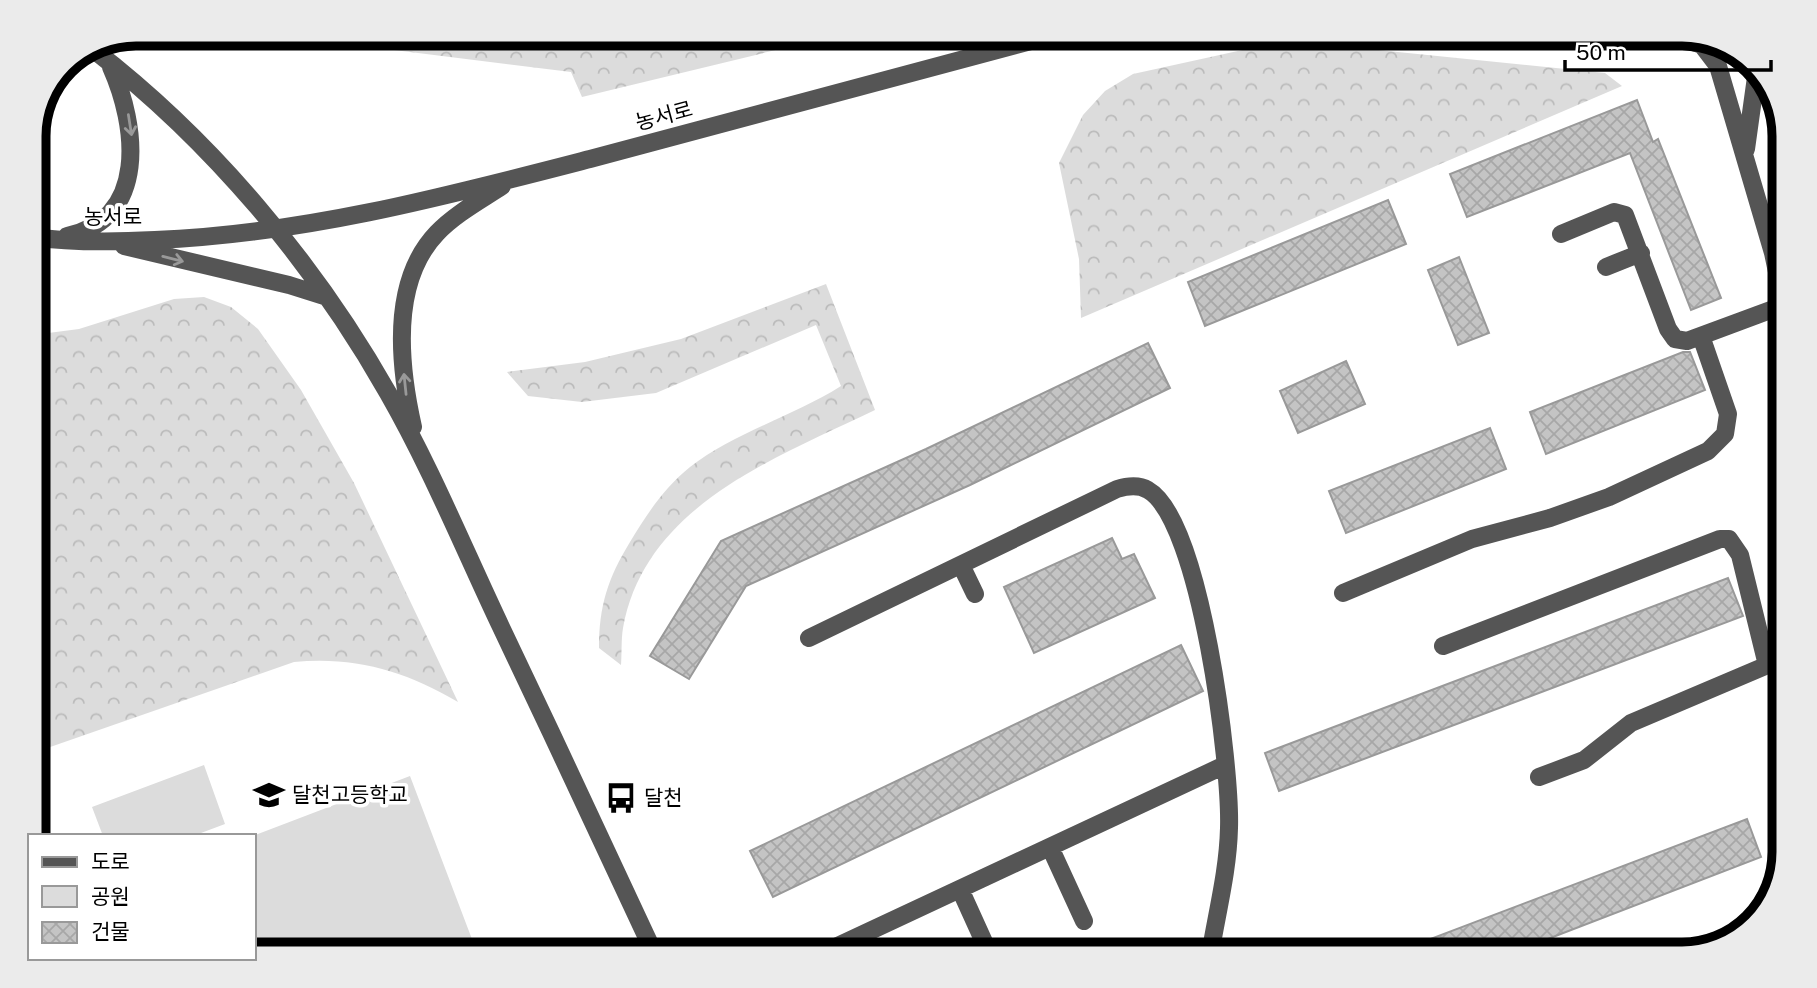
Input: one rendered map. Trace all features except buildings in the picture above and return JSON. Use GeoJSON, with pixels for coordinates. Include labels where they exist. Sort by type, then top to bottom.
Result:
{"type":"FeatureCollection","features":[{"type":"Feature","properties":{"kind":"street","name":"농서로"},"geometry":{"type":"LineString","coordinates":[[46,238],[107,242],[276,230],[372,212],[512,179],[1012,46]]}},
{"type":"Feature","properties":{"kind":"street"},"geometry":{"type":"LineString","coordinates":[[1705,49],[1718,66],[1771,247]]}},
{"type":"Feature","properties":{"kind":"street"},"geometry":{"type":"LineString","coordinates":[[101,56],[216,163],[276,230],[327,297],[388,394],[418,451],[649,942]]}},
{"type":"Feature","properties":{"kind":"street"},"geometry":{"type":"LineString","coordinates":[[55,239],[78,233],[95,224],[114,206],[124,190],[132,150],[132,135],[124,98],[101,56]]}},
{"type":"Feature","properties":{"kind":"street"},"geometry":{"type":"LineString","coordinates":[[1745,156],[1755,84]]}},
{"type":"Feature","properties":{"kind":"street"},"geometry":{"type":"LineString","coordinates":[[418,451],[406,390],[403,349],[405,302],[415,265],[437,233],[512,179]]}},
{"type":"Feature","properties":{"kind":"street"},"geometry":{"type":"LineString","coordinates":[[1561,234],[1620,212],[1629,221],[1668,329],[1675,339],[1687,341],[1771,310]]}},
{"type":"Feature","properties":{"kind":"street"},"geometry":{"type":"LineString","coordinates":[[107,242],[289,285],[327,297]]}},
{"type":"Feature","properties":{"kind":"street"},"geometry":{"type":"LineString","coordinates":[[1606,267],[1641,253]]}},
{"type":"Feature","properties":{"kind":"street"},"geometry":{"type":"LineString","coordinates":[[1343,593],[1472,539],[1550,518],[1609,497],[1708,451],[1725,434],[1728,414],[1701,335]]}},
{"type":"Feature","properties":{"kind":"street"},"geometry":{"type":"LineString","coordinates":[[809,638],[1117,489],[1128,486],[1149,490],[1157,497],[1172,523],[1209,634],[1225,765],[1229,825],[1228,852],[1212,942]]}},
{"type":"Feature","properties":{"kind":"street"},"geometry":{"type":"LineString","coordinates":[[1443,646],[1720,539],[1729,539],[1740,555],[1767,665]]}},
{"type":"Feature","properties":{"kind":"street"},"geometry":{"type":"LineString","coordinates":[[961,565],[975,594]]}},
{"type":"Feature","properties":{"kind":"street"},"geometry":{"type":"LineString","coordinates":[[1539,777],[1584,760],[1631,723],[1772,663]]}},
{"type":"Feature","properties":{"kind":"street"},"geometry":{"type":"LineString","coordinates":[[846,942],[1225,765]]}},
{"type":"Feature","properties":{"kind":"street"},"geometry":{"type":"LineString","coordinates":[[1050,847],[1084,921]]}},
{"type":"Feature","properties":{"kind":"street"},"geometry":{"type":"LineString","coordinates":[[960,889],[984,942]]}},
{"type":"Feature","properties":{"kind":"green space"},"geometry":{"type":"Polygon","coordinates":[[[362,46],[792,46],[582,97],[571,72],[362,46]]]}},
{"type":"Feature","properties":{"kind":"green space"},"geometry":{"type":"Polygon","coordinates":[[[1260,46],[1339,46],[1605,73],[1622,86],[1081,318],[1079,259],[1059,163],[1083,115],[1105,91],[1133,74],[1260,46]]]}},
{"type":"Feature","properties":{"kind":"green space"},"geometry":{"type":"Polygon","coordinates":[[[826,284],[875,410],[758,468],[720,491],[686,518],[658,549],[636,585],[623,628],[621,665],[599,648],[603,605],[622,555],[657,502],[672,483],[707,455],[841,386],[816,325],[656,393],[582,402],[528,396],[507,372],[585,362],[681,339],[826,284]]]}},
{"type":"Feature","properties":{"kind":"green space"},"geometry":{"type":"Polygon","coordinates":[[[204,297],[231,307],[258,329],[301,390],[354,483],[458,702],[419,682],[379,668],[338,661],[294,662],[46,748],[46,333],[79,329],[174,299],[204,297]]]}},
{"type":"Feature","properties":{"kind":"green space"},"geometry":{"type":"Polygon","coordinates":[[[204,765],[225,824],[198,834],[102,834],[92,807],[204,765]]]}},
{"type":"Feature","properties":{"kind":"green space"},"geometry":{"type":"Polygon","coordinates":[[[410,776],[473,942],[256,942],[256,835],[410,776]]]}},
{"type":"Feature","properties":{"kind":"place","name":"달천고등학교"},"geometry":{"type":"Point","coordinates":[269,795]}},
{"type":"Feature","properties":{"kind":"place","name":"달천"},"geometry":{"type":"Point","coordinates":[621,798]}}]}
